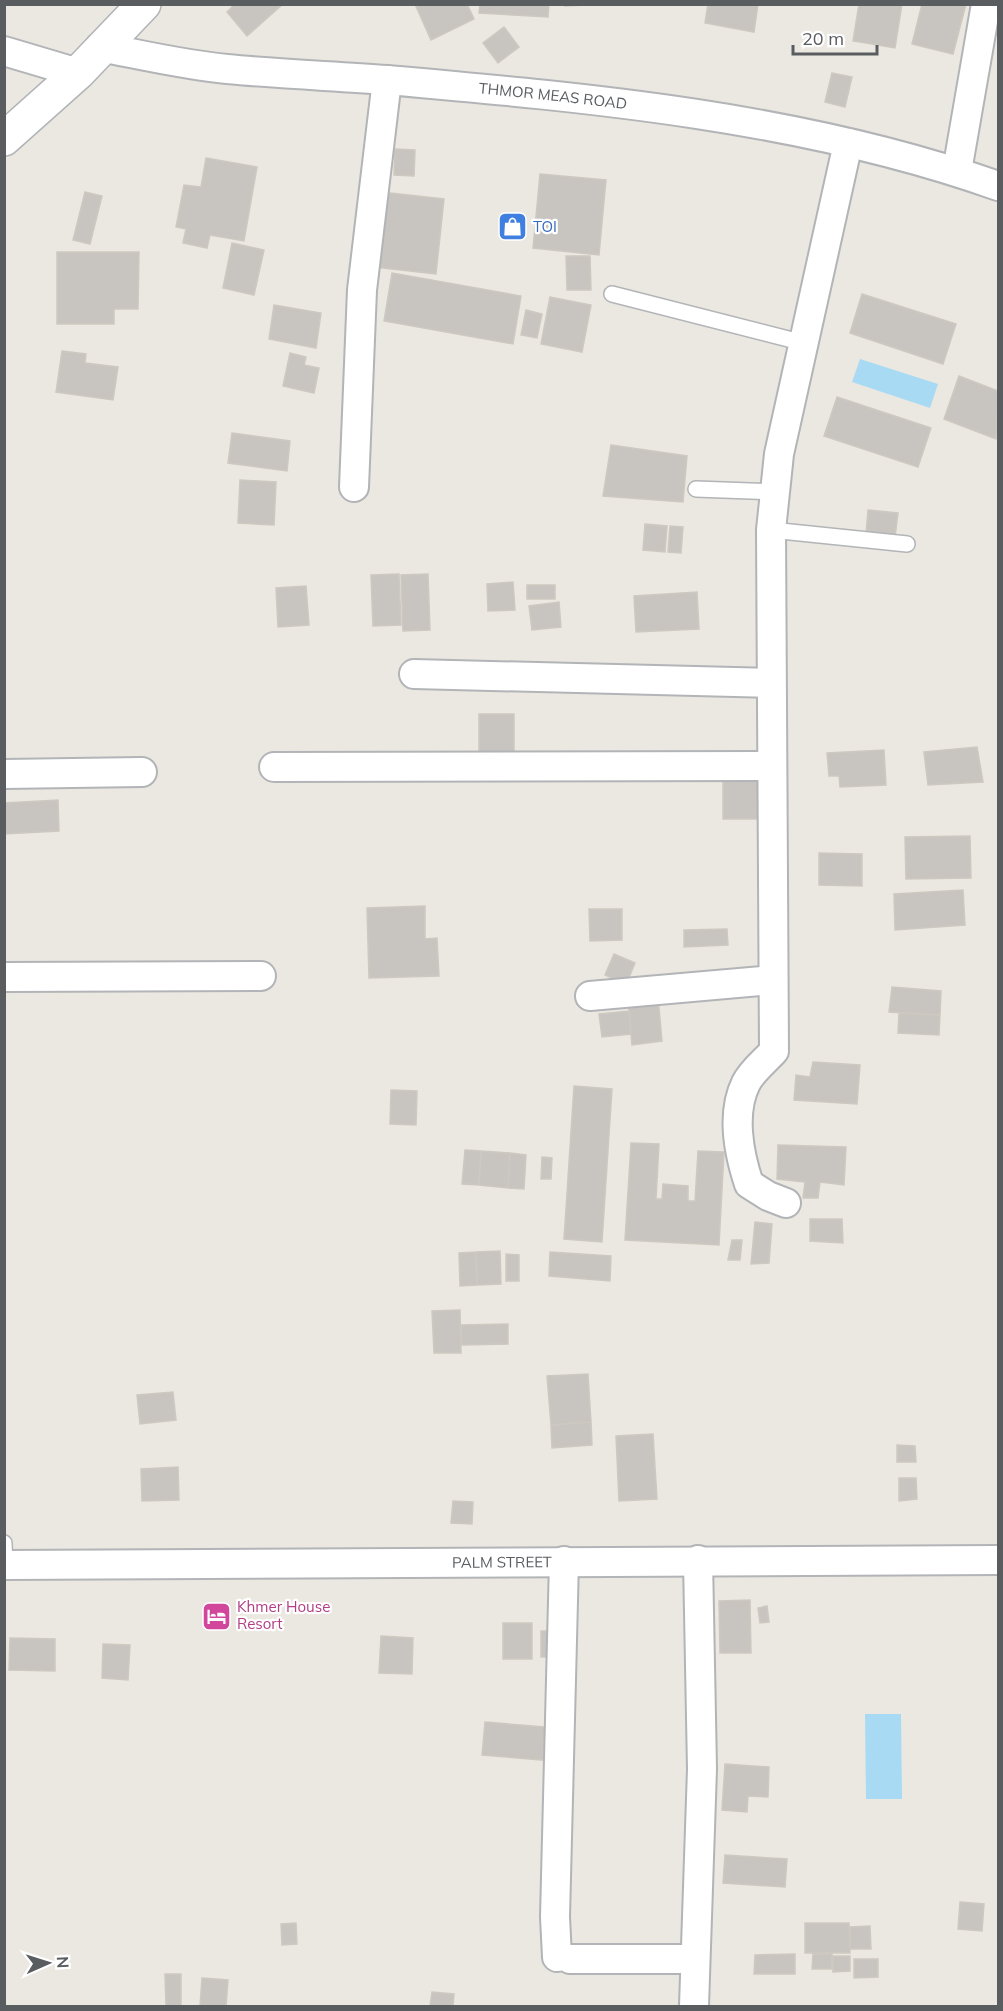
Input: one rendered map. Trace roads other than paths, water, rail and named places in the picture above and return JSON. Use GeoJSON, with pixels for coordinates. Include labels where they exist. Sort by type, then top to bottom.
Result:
{"type":"FeatureCollection","features":[{"type":"Feature","properties":{"kind":"street"},"geometry":{"type":"LineString","coordinates":[[957,171],[986,4]]}},
{"type":"Feature","properties":{"kind":"street"},"geometry":{"type":"LineString","coordinates":[[4,140],[78,73],[135,6]]}},
{"type":"Feature","properties":{"kind":"street","name":"THMOR MEAS ROAD"},"geometry":{"type":"LineString","coordinates":[[100,47],[225,69],[387,80],[668,110],[848,142],[957,171],[999,186]]}},
{"type":"Feature","properties":{"kind":"street"},"geometry":{"type":"LineString","coordinates":[[4,51],[78,73]]}},
{"type":"Feature","properties":{"kind":"street"},"geometry":{"type":"LineString","coordinates":[[354,487],[362,290],[387,80]]}},
{"type":"Feature","properties":{"kind":"street"},"geometry":{"type":"LineString","coordinates":[[786,1203],[768,1196],[749,1184],[739,1146],[744,1089],[747,1080],[774,1051],[771,530],[779,454],[848,142]]}},
{"type":"Feature","properties":{"kind":"street"},"geometry":{"type":"LineString","coordinates":[[414,674],[771,683]]}},
{"type":"Feature","properties":{"kind":"street"},"geometry":{"type":"LineString","coordinates":[[274,767],[772,765]]}},
{"type":"Feature","properties":{"kind":"street"},"geometry":{"type":"LineString","coordinates":[[4,774],[142,772]]}},
{"type":"Feature","properties":{"kind":"street"},"geometry":{"type":"LineString","coordinates":[[4,977],[261,976]]}},
{"type":"Feature","properties":{"kind":"street"},"geometry":{"type":"LineString","coordinates":[[590,996],[772,980]]}},
{"type":"Feature","properties":{"kind":"street"},"geometry":{"type":"LineString","coordinates":[[694,2007],[702,1769],[698,1560]]}},
{"type":"Feature","properties":{"kind":"street","name":"PALM STREET"},"geometry":{"type":"LineString","coordinates":[[5,1565],[999,1560]]}},
{"type":"Feature","properties":{"kind":"street"},"geometry":{"type":"LineString","coordinates":[[564,1561],[555,1917],[564,1958],[694,1959]]}},
{"type":"Feature","properties":{"kind":"lane"},"geometry":{"type":"LineString","coordinates":[[612,294],[804,343]]}},
{"type":"Feature","properties":{"kind":"lane"},"geometry":{"type":"LineString","coordinates":[[696,489],[774,492]]}},
{"type":"Feature","properties":{"kind":"lane"},"geometry":{"type":"LineString","coordinates":[[771,530],[907,544]]}},
{"type":"Feature","properties":{"kind":"lane"},"geometry":{"type":"LineString","coordinates":[[4,1543],[5,1565]]}},
{"type":"Feature","properties":{"kind":"water"},"geometry":{"type":"Polygon","coordinates":[[[860,359],[938,384],[930,408],[852,382],[860,359]]]}},
{"type":"Feature","properties":{"kind":"water"},"geometry":{"type":"Polygon","coordinates":[[[865,1714],[901,1714],[902,1799],[866,1799],[865,1714]]]}},
{"type":"Feature","properties":{"kind":"place","name":"TOI"},"geometry":{"type":"Point","coordinates":[512,227]}},
{"type":"Feature","properties":{"kind":"place","name":"Khmer House Resort"},"geometry":{"type":"Point","coordinates":[216,1616]}}]}
